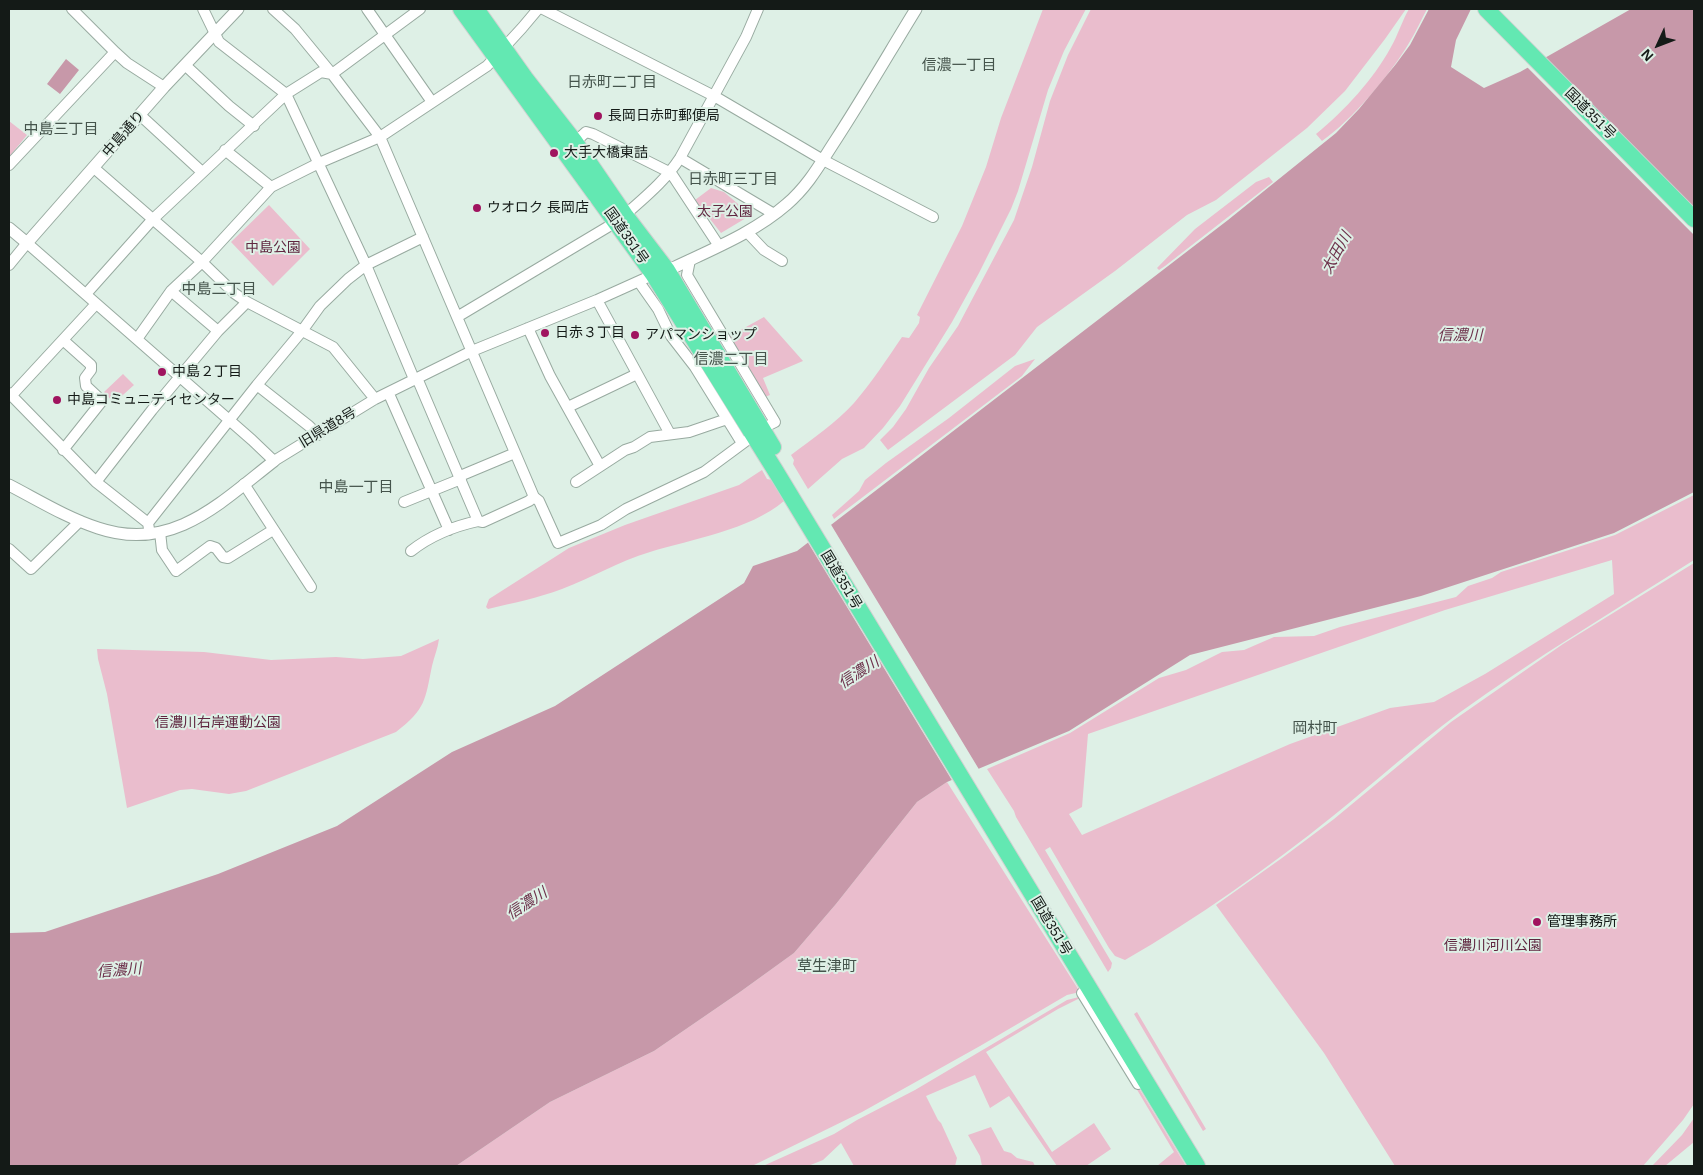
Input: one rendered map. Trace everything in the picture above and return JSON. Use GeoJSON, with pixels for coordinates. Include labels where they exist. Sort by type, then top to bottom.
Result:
{"type":"FeatureCollection","features":[{"type":"Feature","properties":{"kind":"highway","name":"国道351号"},"geometry":{"type":"LineString","coordinates":[[461,9],[524,78],[575,142],[653,275],[779,468],[1209,1166]]}},
{"type":"Feature","properties":{"kind":"highway","name":"国道351号"},"geometry":{"type":"LineString","coordinates":[[1486,9],[1694,219]]}},
{"type":"Feature","properties":{"kind":"highway","name":"国道351号"},"geometry":{"type":"LineString","coordinates":[[479,10],[500,52],[621,219]]}},
{"type":"Feature","properties":{"kind":"highway","name":"国道351号"},"geometry":{"type":"LineString","coordinates":[[779,468],[1197,1166]]}},
{"type":"Feature","properties":{"kind":"street"},"geometry":{"type":"LineString","coordinates":[[72,9],[115,52],[134,68],[164,86]]}},
{"type":"Feature","properties":{"kind":"street"},"geometry":{"type":"LineString","coordinates":[[203,9],[219,42],[286,94],[366,264],[478,521]]}},
{"type":"Feature","properties":{"kind":"street","name":"中島通り"},"geometry":{"type":"LineString","coordinates":[[28,243],[164,86],[238,9]]}},
{"type":"Feature","properties":{"kind":"street"},"geometry":{"type":"LineString","coordinates":[[273,9],[295,29],[380,137],[458,317],[514,453],[534,497],[539,501],[558,544],[601,525],[626,509],[704,472],[744,442],[695,367],[671,336],[658,309],[653,275],[690,260],[747,232],[786,205],[806,185],[916,9]]}},
{"type":"Feature","properties":{"kind":"street"},"geometry":{"type":"LineString","coordinates":[[367,9],[432,102]]}},
{"type":"Feature","properties":{"kind":"street"},"geometry":{"type":"LineString","coordinates":[[86,294],[152,220],[286,94],[321,72],[332,74],[420,9]]}},
{"type":"Feature","properties":{"kind":"street"},"geometry":{"type":"LineString","coordinates":[[137,340],[171,291],[202,262],[271,187],[319,163],[380,137],[487,66],[538,9]]}},
{"type":"Feature","properties":{"kind":"street"},"geometry":{"type":"LineString","coordinates":[[542,9],[714,96],[823,160],[933,217]]}},
{"type":"Feature","properties":{"kind":"street"},"geometry":{"type":"LineString","coordinates":[[458,317],[621,219],[659,185],[680,158],[746,37],[758,9]]}},
{"type":"Feature","properties":{"kind":"street"},"geometry":{"type":"LineString","coordinates":[[9,165],[115,52]]}},
{"type":"Feature","properties":{"kind":"street"},"geometry":{"type":"LineString","coordinates":[[185,64],[229,106],[254,126]]}},
{"type":"Feature","properties":{"kind":"street"},"geometry":{"type":"LineString","coordinates":[[140,115],[202,172]]}},
{"type":"Feature","properties":{"kind":"street"},"geometry":{"type":"LineString","coordinates":[[575,142],[586,132],[593,134],[670,173],[719,246]]}},
{"type":"Feature","properties":{"kind":"street"},"geometry":{"type":"LineString","coordinates":[[225,150],[271,187]]}},
{"type":"Feature","properties":{"kind":"street"},"geometry":{"type":"LineString","coordinates":[[680,158],[774,214]]}},
{"type":"Feature","properties":{"kind":"street"},"geometry":{"type":"LineString","coordinates":[[94,168],[202,262],[234,293],[247,302],[333,347],[375,400]]}},
{"type":"Feature","properties":{"kind":"street"},"geometry":{"type":"LineString","coordinates":[[9,228],[274,461]]}},
{"type":"Feature","properties":{"kind":"street"},"geometry":{"type":"LineString","coordinates":[[747,232],[764,250],[782,261]]}},
{"type":"Feature","properties":{"kind":"street"},"geometry":{"type":"LineString","coordinates":[[153,530],[229,421],[320,306],[366,264],[423,237]]}},
{"type":"Feature","properties":{"kind":"street"},"geometry":{"type":"LineString","coordinates":[[9,265],[28,243]]}},
{"type":"Feature","properties":{"kind":"street"},"geometry":{"type":"LineString","coordinates":[[690,260],[687,275],[775,422],[770,424]]}},
{"type":"Feature","properties":{"kind":"street","name":"旧県道8号"},"geometry":{"type":"LineString","coordinates":[[9,485],[80,521],[112,532],[179,528],[200,517],[274,461],[415,378],[472,351],[653,275]]}},
{"type":"Feature","properties":{"kind":"street"},"geometry":{"type":"LineString","coordinates":[[171,291],[218,331]]}},
{"type":"Feature","properties":{"kind":"street"},"geometry":{"type":"LineString","coordinates":[[596,300],[670,434]]}},
{"type":"Feature","properties":{"kind":"street"},"geometry":{"type":"LineString","coordinates":[[96,482],[152,410],[218,331],[247,302]]}},
{"type":"Feature","properties":{"kind":"street"},"geometry":{"type":"LineString","coordinates":[[96,304],[10,394],[96,482],[153,530],[162,550],[176,571],[210,546],[216,548],[223,557],[228,558],[273,530]]}},
{"type":"Feature","properties":{"kind":"street"},"geometry":{"type":"LineString","coordinates":[[528,328],[550,376],[600,466]]}},
{"type":"Feature","properties":{"kind":"street"},"geometry":{"type":"LineString","coordinates":[[63,340],[91,365],[91,370],[85,378],[86,386],[102,401],[63,450]]}},
{"type":"Feature","properties":{"kind":"street"},"geometry":{"type":"LineString","coordinates":[[568,407],[637,374]]}},
{"type":"Feature","properties":{"kind":"street"},"geometry":{"type":"LineString","coordinates":[[257,385],[318,435]]}},
{"type":"Feature","properties":{"kind":"street"},"geometry":{"type":"LineString","coordinates":[[388,394],[449,530]]}},
{"type":"Feature","properties":{"kind":"street"},"geometry":{"type":"LineString","coordinates":[[576,482],[625,450],[650,437],[689,432],[727,418]]}},
{"type":"Feature","properties":{"kind":"street"},"geometry":{"type":"LineString","coordinates":[[404,502],[432,492],[514,453]]}},
{"type":"Feature","properties":{"kind":"street"},"geometry":{"type":"LineString","coordinates":[[244,484],[311,586]]}},
{"type":"Feature","properties":{"kind":"street"},"geometry":{"type":"LineString","coordinates":[[411,551],[449,530],[478,521],[483,522],[529,502],[534,497]]}},
{"type":"Feature","properties":{"kind":"street"},"geometry":{"type":"LineString","coordinates":[[9,549],[31,569],[80,521]]}},
{"type":"Feature","properties":{"kind":"street"},"geometry":{"type":"LineString","coordinates":[[1082,993],[1188,1166]]}},
{"type":"Feature","properties":{"kind":"green space"},"geometry":{"type":"Polygon","coordinates":[[[1043,9],[1086,9],[1064,51],[1048,90],[1011,209],[952,322],[900,406],[864,448],[842,459],[808,489],[793,464],[794,460],[791,455],[840,417],[854,403],[902,337],[909,338],[919,323],[920,317],[917,315],[962,226],[986,167],[1001,118],[1043,9]]]}},
{"type":"Feature","properties":{"kind":"green space"},"geometry":{"type":"Polygon","coordinates":[[[1091,9],[1406,9],[1345,91],[1307,128],[1216,200],[1187,215],[1115,271],[1037,327],[1015,355],[888,450],[880,440],[893,427],[906,409],[929,368],[958,326],[1014,220],[1032,167],[1050,101],[1068,55],[1091,9]]]}},
{"type":"Feature","properties":{"kind":"green space"},"geometry":{"type":"Polygon","coordinates":[[[1409,9],[1427,9],[1401,56],[1358,109],[1322,141],[1316,134],[1348,105],[1376,71],[1409,9]]]}},
{"type":"Feature","properties":{"kind":"green space"},"geometry":{"type":"Polygon","coordinates":[[[9,121],[27,135],[9,157],[9,121]]]}},
{"type":"Feature","properties":{"kind":"green space"},"geometry":{"type":"Polygon","coordinates":[[[1269,177],[1273,182],[1165,266],[1159,270],[1157,268],[1195,229],[1256,182],[1269,177]]]}},
{"type":"Feature","properties":{"kind":"green space","name":"太子公園"},"geometry":{"type":"Polygon","coordinates":[[[711,188],[724,192],[751,215],[721,233],[695,200],[711,188]]]}},
{"type":"Feature","properties":{"kind":"green space","name":"中島公園"},"geometry":{"type":"Polygon","coordinates":[[[269,205],[310,249],[273,286],[231,242],[269,205]]]}},
{"type":"Feature","properties":{"kind":"green space"},"geometry":{"type":"Polygon","coordinates":[[[764,317],[803,361],[763,378],[770,395],[765,397],[728,337],[764,317]]]}},
{"type":"Feature","properties":{"kind":"green space"},"geometry":{"type":"Polygon","coordinates":[[[1035,359],[1022,376],[834,519],[832,515],[859,491],[865,480],[886,463],[949,418],[1015,366],[1035,359]]]}},
{"type":"Feature","properties":{"kind":"green space"},"geometry":{"type":"Polygon","coordinates":[[[123,374],[134,385],[114,403],[104,392],[123,374]]]}},
{"type":"Feature","properties":{"kind":"green space"},"geometry":{"type":"Polygon","coordinates":[[[762,470],[767,479],[772,480],[784,501],[755,519],[720,532],[639,556],[553,592],[488,609],[486,607],[489,599],[569,548],[625,525],[739,485],[762,470]]]}},
{"type":"Feature","properties":{"kind":"green space"},"geometry":{"type":"Polygon","coordinates":[[[1694,495],[1694,560],[1575,635],[1459,713],[1283,855],[1206,910],[1125,960],[1115,956],[1109,948],[1050,847],[1045,850],[1112,963],[1108,972],[1014,811],[987,769],[1070,733],[1159,678],[1186,670],[1222,652],[1244,650],[1274,637],[1314,636],[1340,627],[1456,597],[1468,586],[1492,578],[1501,572],[1615,535],[1694,495]],[[1612,560],[1445,610],[1088,734],[1082,807],[1069,814],[1082,835],[1290,744],[1390,708],[1434,702],[1485,674],[1614,594],[1612,560]]]}},
{"type":"Feature","properties":{"kind":"green space","name":"信濃川河川公園"},"geometry":{"type":"Polygon","coordinates":[[[1694,563],[1694,1104],[1683,1120],[1643,1166],[1395,1166],[1324,1053],[1216,905],[1334,819],[1451,722],[1563,644],[1694,563]]]}},
{"type":"Feature","properties":{"kind":"green space","name":"信濃川右岸運動公園"},"geometry":{"type":"Polygon","coordinates":[[[439,639],[423,703],[413,717],[396,732],[246,791],[229,794],[192,789],[180,790],[127,808],[97,649],[204,652],[271,660],[336,657],[363,659],[401,656],[439,639]]]}},
{"type":"Feature","properties":{"kind":"green space"},"geometry":{"type":"Polygon","coordinates":[[[947,782],[1080,992],[1067,995],[862,1112],[752,1166],[456,1166],[550,1102],[654,1051],[794,953],[836,904],[917,802],[947,782]]]}},
{"type":"Feature","properties":{"kind":"green space"},"geometry":{"type":"Polygon","coordinates":[[[1083,996],[1186,1166],[1157,1166],[1174,1152],[1082,997],[1058,1009],[986,1052],[1052,1152],[1094,1123],[1111,1149],[1086,1166],[1057,1166],[1009,1096],[990,1108],[975,1075],[926,1096],[957,1158],[955,1166],[854,1166],[841,1143],[823,1160],[808,1166],[763,1166],[834,1134],[915,1090],[1067,1000],[1083,996]]]}},
{"type":"Feature","properties":{"kind":"green space"},"geometry":{"type":"Polygon","coordinates":[[[1137,1012],[1206,1129],[1203,1131],[1134,1014],[1137,1012]]]}},
{"type":"Feature","properties":{"kind":"green space"},"geometry":{"type":"Polygon","coordinates":[[[1694,1118],[1694,1142],[1665,1166],[1652,1166],[1682,1135],[1694,1118]]]}},
{"type":"Feature","properties":{"kind":"green space"},"geometry":{"type":"Polygon","coordinates":[[[991,1127],[1004,1151],[1011,1153],[1017,1158],[1033,1162],[1035,1166],[982,1166],[980,1156],[968,1135],[991,1127]]]}},
{"type":"Feature","properties":{"kind":"water","name":"信濃川"},"geometry":{"type":"Polygon","coordinates":[[[1429,9],[1471,9],[1456,40],[1451,67],[1484,88],[1520,72],[1631,9],[1694,9],[1694,492],[1614,533],[1421,596],[1190,655],[1069,731],[947,782],[917,802],[836,904],[794,953],[654,1051],[550,1102],[456,1166],[9,1166],[9,933],[45,932],[218,874],[337,826],[452,752],[555,706],[744,583],[753,566],[797,551],[1228,220],[1336,133],[1359,109],[1396,64],[1410,45],[1429,9]]]}},
{"type":"Feature","properties":{"kind":"water"},"geometry":{"type":"Polygon","coordinates":[[[66,59],[79,70],[60,94],[47,84],[66,59]]]}},
{"type":"Feature","properties":{"kind":"pier"},"geometry":{"type":"Polygon","coordinates":[[[1540,57],[1694,212],[1694,235],[1525,65],[1540,57]]]}},
{"type":"Feature","properties":{"kind":"pier"},"geometry":{"type":"Polygon","coordinates":[[[830,523],[980,771],[953,782],[807,541],[830,523]]]}},
{"type":"Feature","properties":{"kind":"place","name":"長岡日赤町郵便局"},"geometry":{"type":"Point","coordinates":[598,116]}},
{"type":"Feature","properties":{"kind":"place","name":"大手大橋東詰"},"geometry":{"type":"Point","coordinates":[554,153]}},
{"type":"Feature","properties":{"kind":"place","name":"ウオロク 長岡店"},"geometry":{"type":"Point","coordinates":[477,208]}},
{"type":"Feature","properties":{"kind":"place","name":"日赤３丁目"},"geometry":{"type":"Point","coordinates":[545,333]}},
{"type":"Feature","properties":{"kind":"place","name":"アパマンショップ"},"geometry":{"type":"Point","coordinates":[635,335]}},
{"type":"Feature","properties":{"kind":"place","name":"中島２丁目"},"geometry":{"type":"Point","coordinates":[162,372]}},
{"type":"Feature","properties":{"kind":"place","name":"中島コミュニティセンター"},"geometry":{"type":"Point","coordinates":[57,400]}},
{"type":"Feature","properties":{"kind":"place","name":"管理事務所"},"geometry":{"type":"Point","coordinates":[1537,922]}},
{"type":"Feature","properties":{"kind":"district","name":"信濃一丁目"},"geometry":{"type":"Point","coordinates":[959,66]}},
{"type":"Feature","properties":{"kind":"district","name":"日赤町二丁目"},"geometry":{"type":"Point","coordinates":[612,83]}},
{"type":"Feature","properties":{"kind":"district","name":"中島三丁目"},"geometry":{"type":"Point","coordinates":[61,130]}},
{"type":"Feature","properties":{"kind":"district","name":"日赤町三丁目"},"geometry":{"type":"Point","coordinates":[733,180]}},
{"type":"Feature","properties":{"kind":"district","name":"中島二丁目"},"geometry":{"type":"Point","coordinates":[219,290]}},
{"type":"Feature","properties":{"kind":"district","name":"信濃二丁目"},"geometry":{"type":"Point","coordinates":[731,360]}},
{"type":"Feature","properties":{"kind":"district","name":"中島一丁目"},"geometry":{"type":"Point","coordinates":[356,488]}},
{"type":"Feature","properties":{"kind":"district","name":"岡村町"},"geometry":{"type":"Point","coordinates":[1315,729]}},
{"type":"Feature","properties":{"kind":"district","name":"草生津町"},"geometry":{"type":"Point","coordinates":[827,967]}},
{"type":"Feature","properties":{"kind":"water label","name":"太田川"},"geometry":{"type":"Point","coordinates":[1337,253]}}]}
